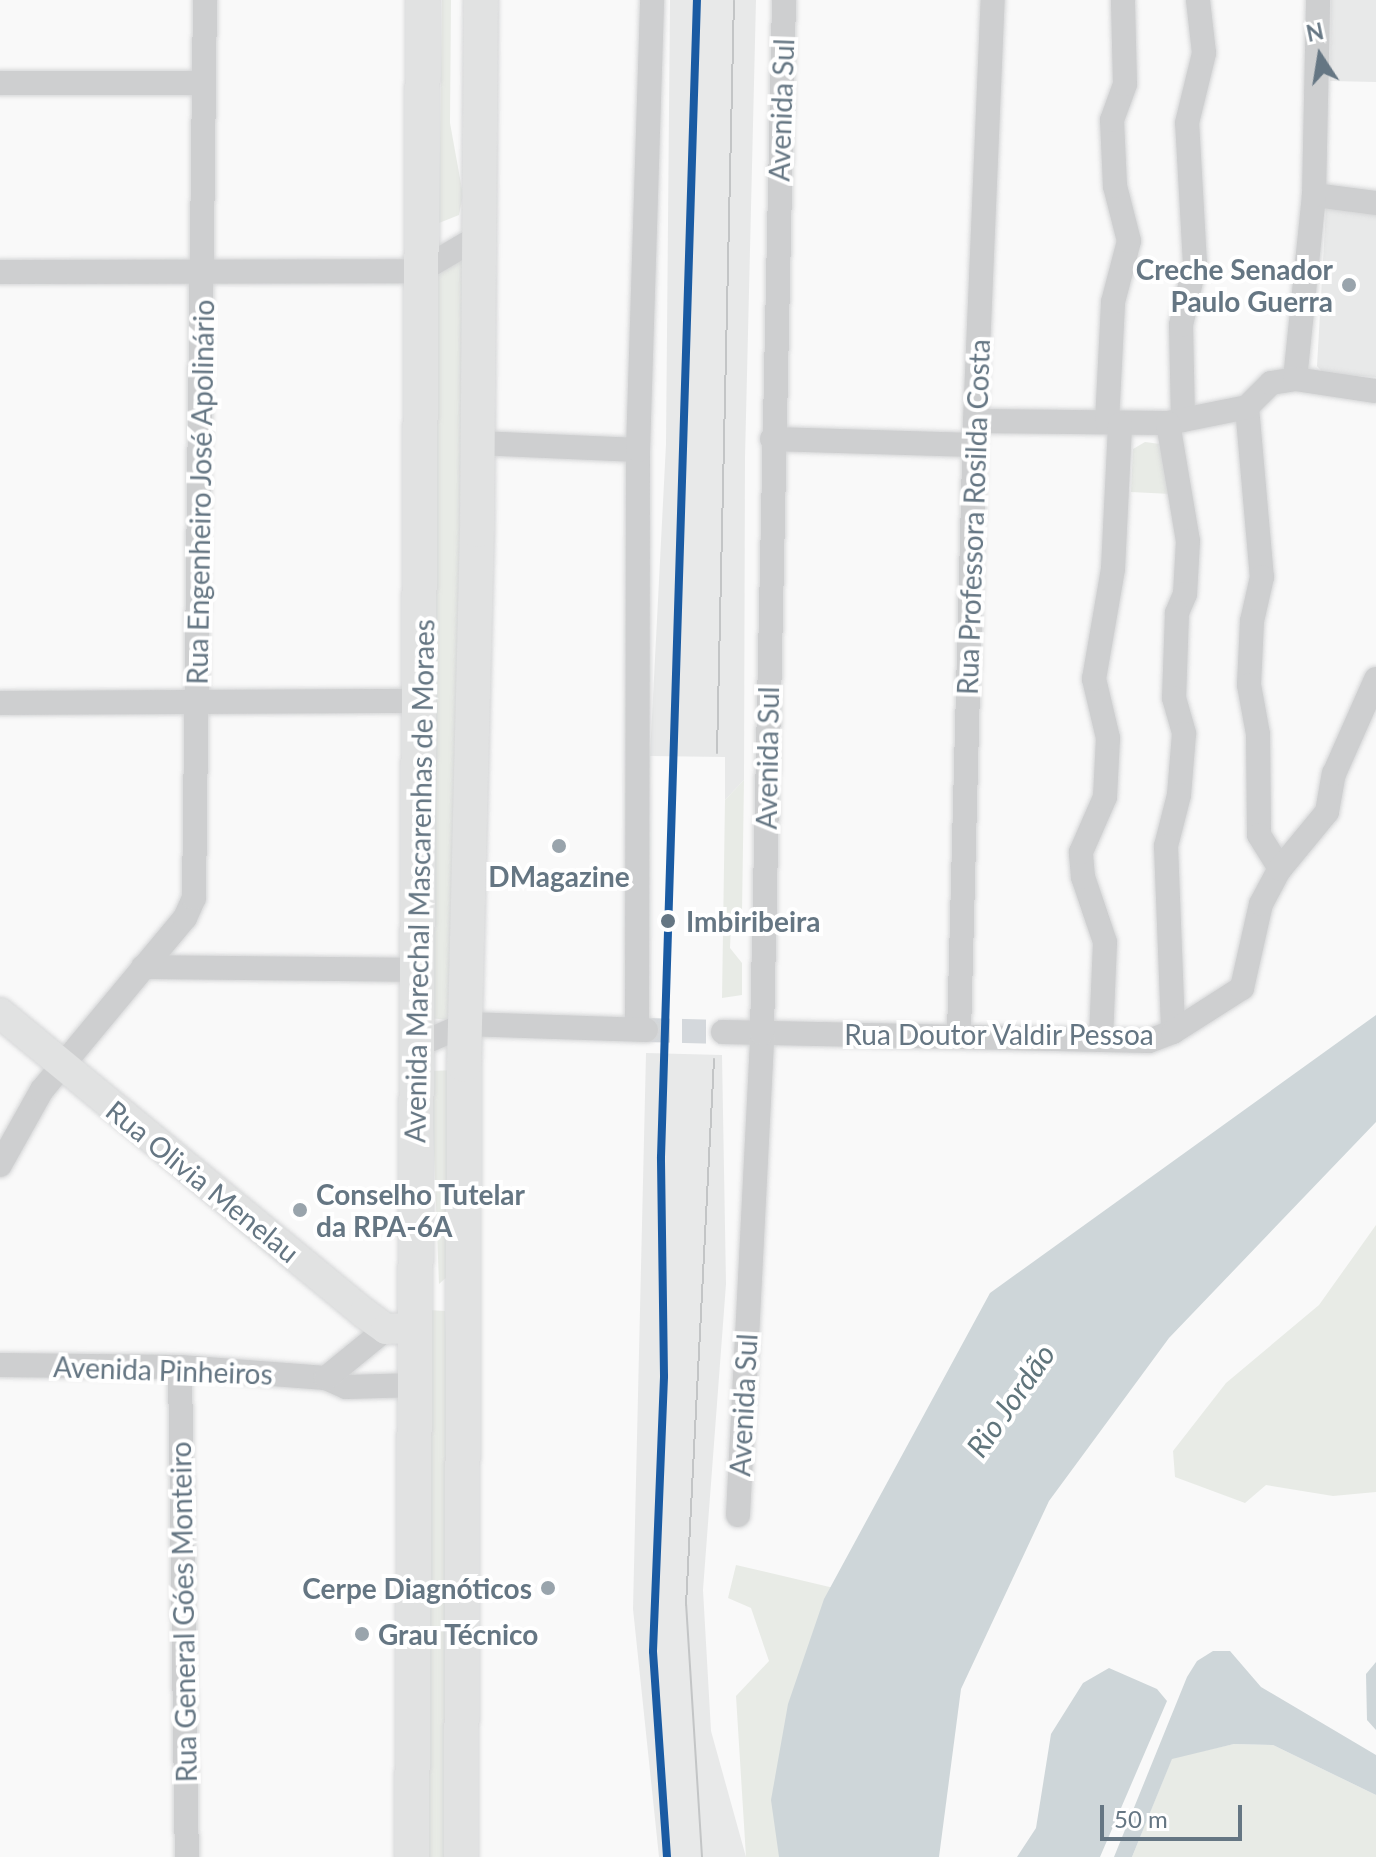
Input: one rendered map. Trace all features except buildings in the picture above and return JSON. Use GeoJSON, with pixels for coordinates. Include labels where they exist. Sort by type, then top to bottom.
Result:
{"type":"FeatureCollection","features":[{"type":"Feature","properties":{"kind":"highway","name":"Avenida Marechal Mascarenhas de Moraes"},"geometry":{"type":"LineString","coordinates":[[412,1857],[417,1385],[400,1328],[416,1046],[423,701],[420,271],[423,0]]}},
{"type":"Feature","properties":{"kind":"highway"},"geometry":{"type":"LineString","coordinates":[[462,0],[462,93],[480,165]]}},
{"type":"Feature","properties":{"kind":"highway","name":"Avenida Marechal Mascarenhas de Moraes"},"geometry":{"type":"LineString","coordinates":[[461,1857],[466,1024],[478,443],[481,0]]}},
{"type":"Feature","properties":{"kind":"highway"},"geometry":{"type":"LineString","coordinates":[[400,1328],[465,1273]]}},
{"type":"Feature","properties":{"kind":"main road","name":"Rua Olivia Menelau"},"geometry":{"type":"LineString","coordinates":[[0,1013],[60,1066],[400,1328]]}},
{"type":"Feature","properties":{"kind":"street","name":"Rua Engenheiro José Apolinário"},"geometry":{"type":"LineString","coordinates":[[0,1165],[10,1141],[60,1066],[143,967],[194,898],[194,701],[205,272],[205,0]]}},
{"type":"Feature","properties":{"kind":"street"},"geometry":{"type":"LineString","coordinates":[[416,1046],[466,1024],[642,1030],[638,450],[652,0]]}},
{"type":"Feature","properties":{"kind":"street","name":"Avenida Sul"},"geometry":{"type":"LineString","coordinates":[[738,1515],[762,1033],[772,439],[784,0]]}},
{"type":"Feature","properties":{"kind":"street","name":"Rua Professora Rosilda Costa"},"geometry":{"type":"LineString","coordinates":[[959,1034],[974,433],[993,0]]}},
{"type":"Feature","properties":{"kind":"street"},"geometry":{"type":"LineString","coordinates":[[1101,1038],[1105,942],[1083,877],[1081,852],[1105,797],[1108,738],[1094,679],[1113,569],[1113,302],[1129,241],[1115,186],[1112,120],[1125,84],[1123,0]]}},
{"type":"Feature","properties":{"kind":"street"},"geometry":{"type":"LineString","coordinates":[[1173,1032],[1166,846],[1179,795],[1184,734],[1174,698],[1177,613],[1185,594],[1188,541],[1176,422],[1181,325],[1195,264],[1187,123],[1204,53],[1198,0]]}},
{"type":"Feature","properties":{"kind":"street"},"geometry":{"type":"LineString","coordinates":[[1295,379],[1314,195],[1318,0]]}},
{"type":"Feature","properties":{"kind":"street"},"geometry":{"type":"LineString","coordinates":[[0,83],[204,83]]}},
{"type":"Feature","properties":{"kind":"street"},"geometry":{"type":"LineString","coordinates":[[1314,195],[1376,203]]}},
{"type":"Feature","properties":{"kind":"street"},"geometry":{"type":"LineString","coordinates":[[0,272],[420,271],[478,237]]}},
{"type":"Feature","properties":{"kind":"street"},"geometry":{"type":"LineString","coordinates":[[772,439],[974,433],[1113,423],[1176,422],[1247,407],[1271,383],[1295,379],[1375,393]]}},
{"type":"Feature","properties":{"kind":"street"},"geometry":{"type":"LineString","coordinates":[[1247,407],[1262,577],[1252,621],[1249,685],[1258,734],[1259,835],[1280,869]]}},
{"type":"Feature","properties":{"kind":"street"},"geometry":{"type":"LineString","coordinates":[[478,443],[638,450]]}},
{"type":"Feature","properties":{"kind":"street","name":"Rua Doutor Valdir Pessoa"},"geometry":{"type":"LineString","coordinates":[[723,1032],[959,1034],[1149,1041],[1173,1032],[1242,988],[1261,904],[1280,869],[1327,812],[1334,774],[1376,679]]}},
{"type":"Feature","properties":{"kind":"street"},"geometry":{"type":"LineString","coordinates":[[0,703],[423,701]]}},
{"type":"Feature","properties":{"kind":"street"},"geometry":{"type":"LineString","coordinates":[[1259,835],[1303,841]]}},
{"type":"Feature","properties":{"kind":"street"},"geometry":{"type":"LineString","coordinates":[[143,967],[416,970]]}},
{"type":"Feature","properties":{"kind":"street"},"geometry":{"type":"LineString","coordinates":[[326,1378],[400,1328]]}},
{"type":"Feature","properties":{"kind":"street","name":"Avenida Pinheiros"},"geometry":{"type":"LineString","coordinates":[[0,1365],[180,1367],[326,1378],[346,1387],[417,1385]]}},
{"type":"Feature","properties":{"kind":"street","name":"Rua General Góes Monteiro"},"geometry":{"type":"LineString","coordinates":[[180,1367],[187,1857]]}},
{"type":"Feature","properties":{"kind":"shaded area"},"geometry":{"type":"Polygon","coordinates":[[[442,0],[451,0],[450,123],[463,195],[459,215],[439,223],[442,0]]]}},
{"type":"Feature","properties":{"kind":"shaded area"},"geometry":{"type":"Polygon","coordinates":[[[670,0],[756,0],[745,458],[744,780],[725,800],[725,757],[650,756],[666,444],[670,0]]]}},
{"type":"Feature","properties":{"kind":"shaded area"},"geometry":{"type":"Polygon","coordinates":[[[1331,0],[1376,0],[1376,82],[1330,81],[1331,0]]]}},
{"type":"Feature","properties":{"kind":"shaded area","name":"Creche Senador Paulo Guerra"},"geometry":{"type":"Polygon","coordinates":[[[1335,206],[1376,208],[1376,377],[1324,374],[1317,366],[1326,209],[1335,206]]]}},
{"type":"Feature","properties":{"kind":"shaded area"},"geometry":{"type":"Polygon","coordinates":[[[467,252],[460,1021],[428,1018],[430,271],[467,252]]]}},
{"type":"Feature","properties":{"kind":"shaded area"},"geometry":{"type":"Polygon","coordinates":[[[1145,442],[1160,444],[1171,494],[1131,492],[1133,449],[1145,442]]]}},
{"type":"Feature","properties":{"kind":"shaded area"},"geometry":{"type":"Polygon","coordinates":[[[744,780],[742,912],[731,925],[730,948],[742,963],[742,995],[722,998],[725,800],[744,780]]]}},
{"type":"Feature","properties":{"kind":"shaded area"},"geometry":{"type":"Polygon","coordinates":[[[646,1053],[722,1055],[726,1284],[703,1590],[711,1731],[746,1857],[659,1857],[633,1609],[646,1053]]]}},
{"type":"Feature","properties":{"kind":"shaded area"},"geometry":{"type":"Polygon","coordinates":[[[456,1070],[457,1268],[439,1284],[431,1071],[456,1070]]]}},
{"type":"Feature","properties":{"kind":"shaded area"},"geometry":{"type":"Polygon","coordinates":[[[1376,1225],[1376,1492],[1333,1496],[1266,1485],[1245,1503],[1175,1477],[1173,1451],[1226,1383],[1319,1305],[1376,1225]]]}},
{"type":"Feature","properties":{"kind":"shaded area"},"geometry":{"type":"Polygon","coordinates":[[[428,1310],[445,1311],[446,1336],[447,1857],[422,1857],[428,1310]]]}},
{"type":"Feature","properties":{"kind":"shaded area"},"geometry":{"type":"Polygon","coordinates":[[[736,1565],[855,1593],[797,1857],[746,1857],[736,1696],[769,1661],[751,1608],[728,1598],[736,1565]]]}},
{"type":"Feature","properties":{"kind":"shaded area"},"geometry":{"type":"Polygon","coordinates":[[[1234,1744],[1273,1745],[1376,1795],[1376,1857],[1132,1857],[1172,1758],[1234,1744]]]}},
{"type":"Feature","properties":{"kind":"water","name":"Rio Jordão"},"geometry":{"type":"Polygon","coordinates":[[[1376,1015],[1376,1122],[1169,1338],[1049,1501],[961,1689],[939,1857],[779,1857],[771,1800],[788,1704],[824,1599],[990,1293],[1376,1015]]]}},
{"type":"Feature","properties":{"kind":"water"},"geometry":{"type":"Polygon","coordinates":[[[1213,1651],[1230,1651],[1261,1687],[1376,1755],[1376,1795],[1273,1745],[1234,1744],[1172,1759],[1132,1857],[1114,1857],[1187,1677],[1197,1661],[1213,1651]]]}},
{"type":"Feature","properties":{"kind":"water"},"geometry":{"type":"Polygon","coordinates":[[[1376,1662],[1376,1730],[1367,1720],[1366,1674],[1376,1662]]]}},
{"type":"Feature","properties":{"kind":"water"},"geometry":{"type":"Polygon","coordinates":[[[1109,1668],[1157,1689],[1167,1701],[1100,1857],[1017,1857],[1036,1828],[1051,1734],[1083,1683],[1109,1668]]]}},
{"type":"Feature","properties":{"kind":"tunnel"},"geometry":{"type":"LineString","coordinates":[[646,1030],[723,1032]]}},
{"type":"Feature","properties":{"kind":"tram line"},"geometry":{"type":"LineString","coordinates":[[717,753],[734,0]]}},
{"type":"Feature","properties":{"kind":"tram line"},"geometry":{"type":"LineString","coordinates":[[702,1857],[686,1605],[714,1059]]}},
{"type":"Feature","properties":{"kind":"metro line","name":"Sul"},"geometry":{"type":"LineString","coordinates":[[667,1857],[653,1651],[664,1376],[661,1157],[697,0]]}},
{"type":"Feature","properties":{"kind":"place","name":"Creche Senador Paulo Guerra"},"geometry":{"type":"Point","coordinates":[1349,285]}},
{"type":"Feature","properties":{"kind":"place","name":"DMagazine"},"geometry":{"type":"Point","coordinates":[559,846]}},
{"type":"Feature","properties":{"kind":"place","name":"Imbiribeira"},"geometry":{"type":"Point","coordinates":[668,921]}},
{"type":"Feature","properties":{"kind":"place","name":"Conselho Tutelar da RPA-6A"},"geometry":{"type":"Point","coordinates":[300,1210]}},
{"type":"Feature","properties":{"kind":"place","name":"Cerpe Diagnóticos"},"geometry":{"type":"Point","coordinates":[548,1588]}},
{"type":"Feature","properties":{"kind":"place","name":"Grau Técnico"},"geometry":{"type":"Point","coordinates":[362,1634]}}]}
